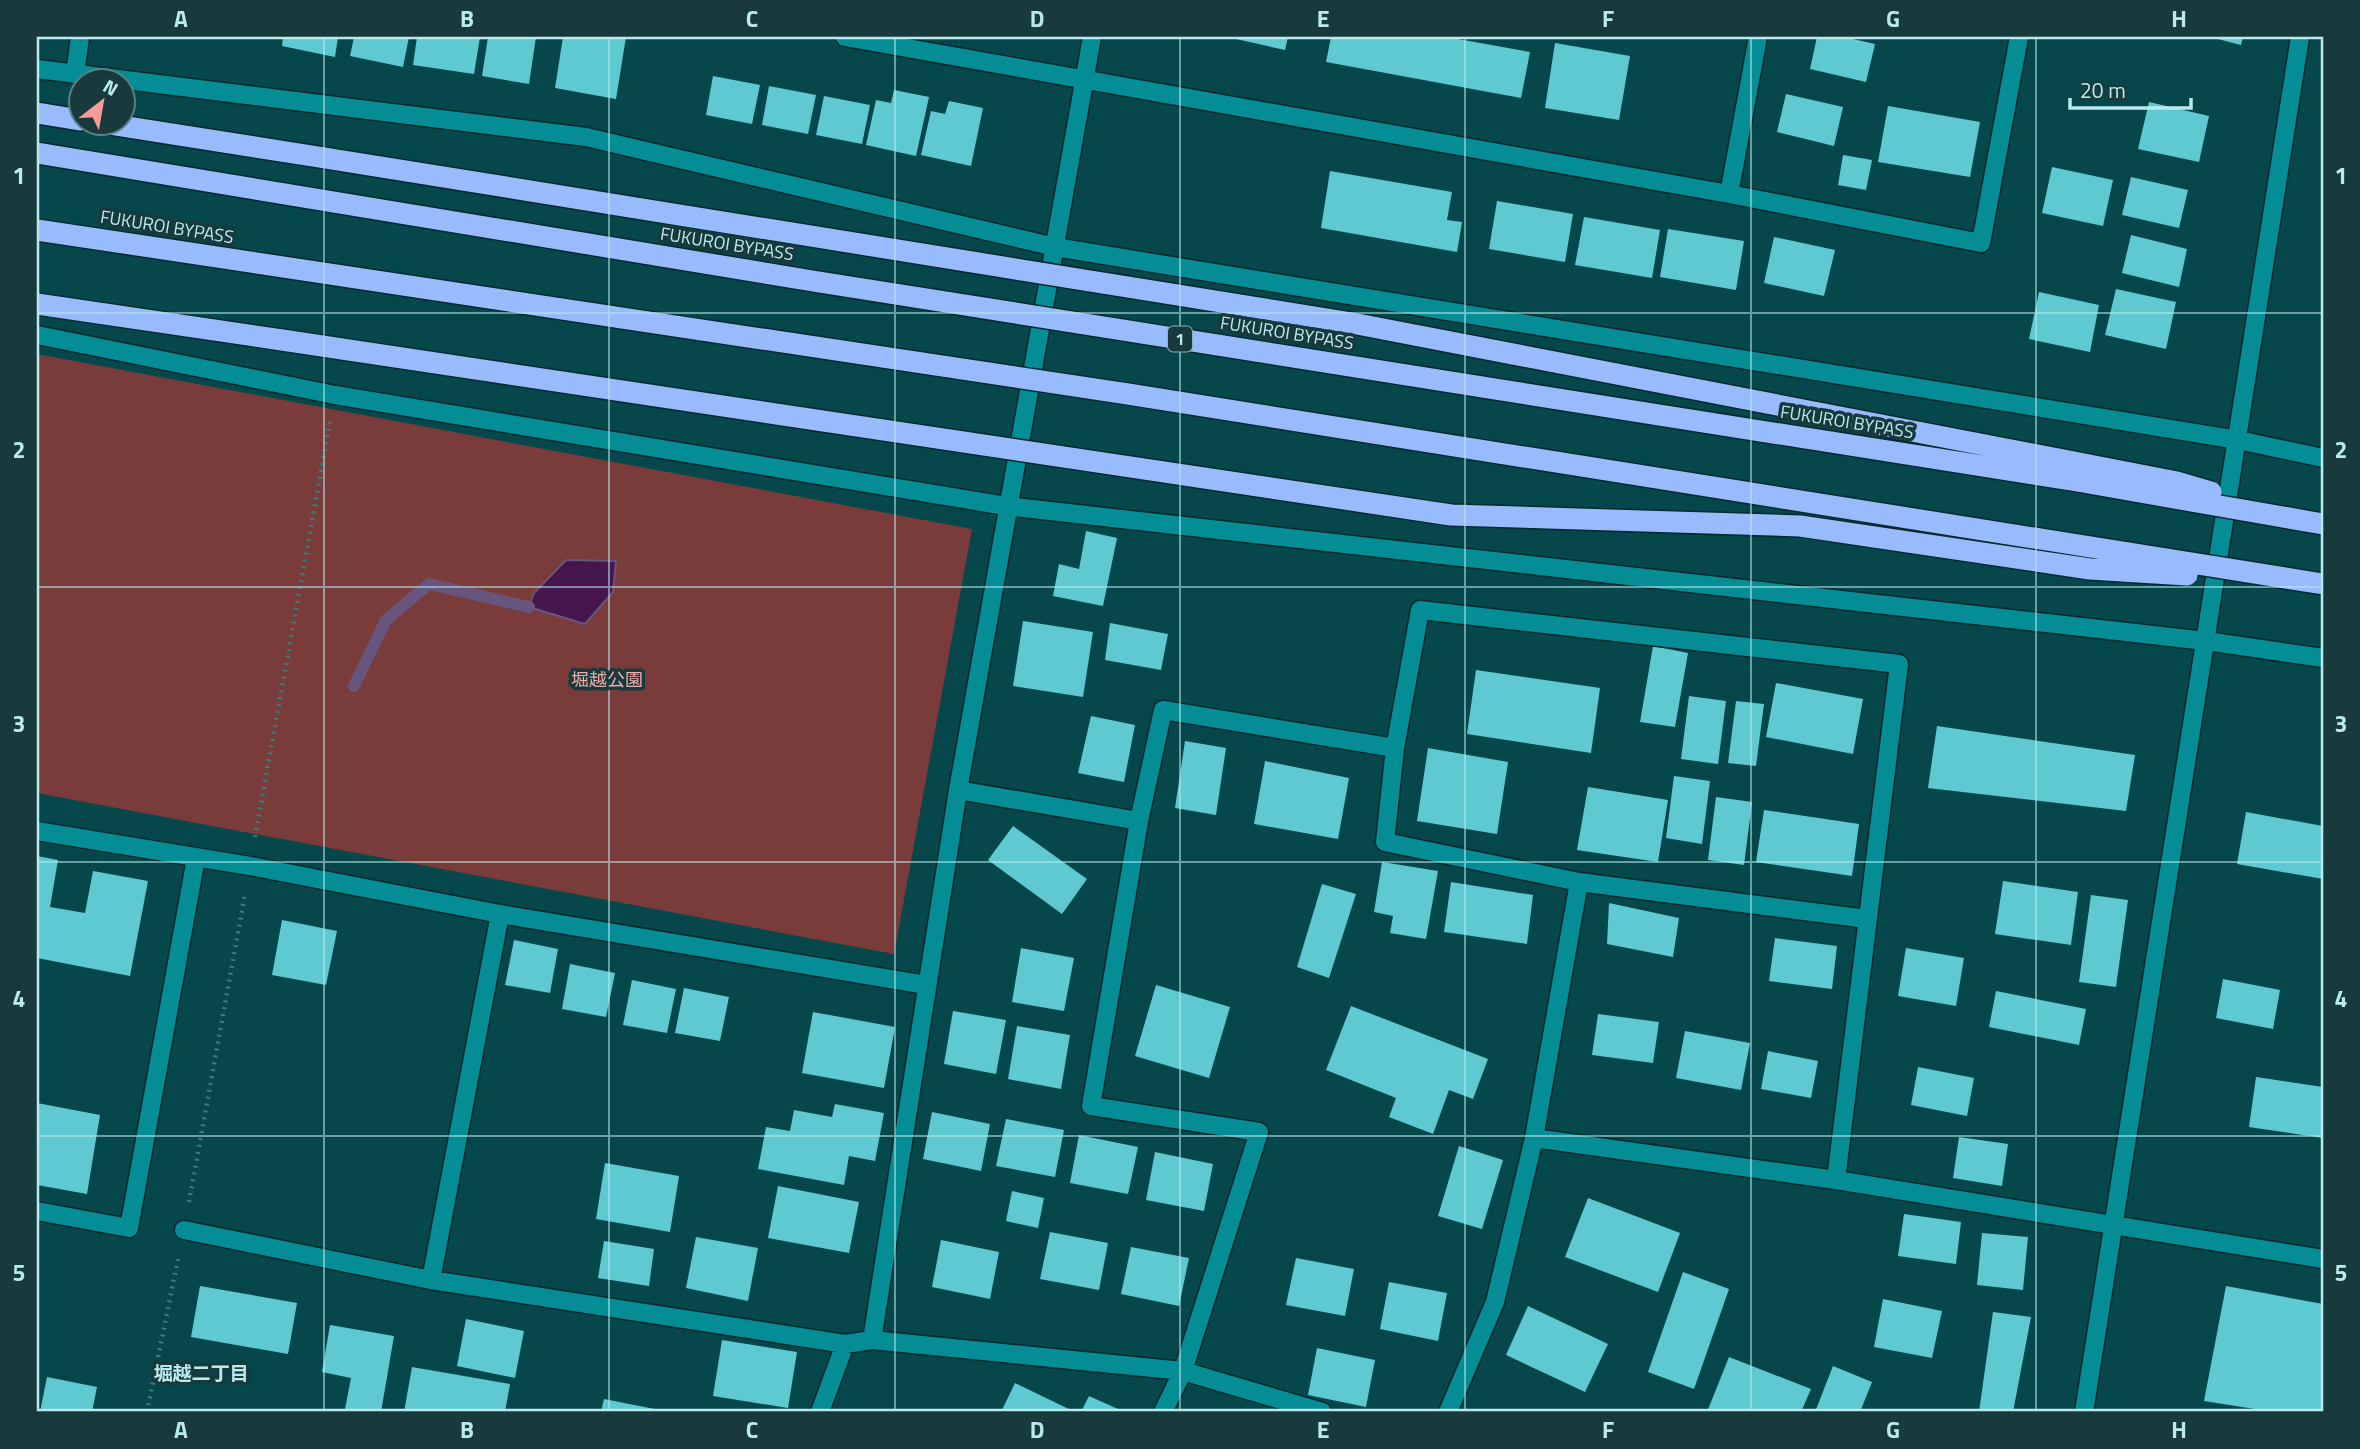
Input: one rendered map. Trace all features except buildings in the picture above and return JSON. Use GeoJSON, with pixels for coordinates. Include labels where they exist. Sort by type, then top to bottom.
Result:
{"type":"FeatureCollection","features":[{"type":"Feature","properties":{"kind":"highway"},"geometry":{"type":"LineString","coordinates":[[37,113],[66,118]]}},
{"type":"Feature","properties":{"kind":"highway"},"geometry":{"type":"LineString","coordinates":[[136,128],[1352,323],[2177,482],[2320,523]]}},
{"type":"Feature","properties":{"kind":"highway","name":"FUKUROI BYPASS"},"geometry":{"type":"LineString","coordinates":[[37,153],[2320,523]]}},
{"type":"Feature","properties":{"kind":"highway","name":"FUKUROI BYPASS"},"geometry":{"type":"LineString","coordinates":[[37,230],[1155,399],[2316,583]]}},
{"type":"Feature","properties":{"kind":"highway"},"geometry":{"type":"LineString","coordinates":[[37,304],[1451,515],[1800,526],[2090,569],[2316,583]]}},
{"type":"Feature","properties":{"kind":"street"},"geometry":{"type":"LineString","coordinates":[[76,66],[80,37]]}},
{"type":"Feature","properties":{"kind":"street"},"geometry":{"type":"LineString","coordinates":[[845,37],[1729,194],[1981,243],[2019,37]]}},
{"type":"Feature","properties":{"kind":"street"},"geometry":{"type":"LineString","coordinates":[[872,1340],[958,790],[1006,506],[1092,37]]}},
{"type":"Feature","properties":{"kind":"street"},"geometry":{"type":"LineString","coordinates":[[1729,194],[1758,37]]}},
{"type":"Feature","properties":{"kind":"street"},"geometry":{"type":"LineString","coordinates":[[2084,1412],[2300,37]]}},
{"type":"Feature","properties":{"kind":"street"},"geometry":{"type":"LineString","coordinates":[[37,69],[66,73]]}},
{"type":"Feature","properties":{"kind":"street"},"geometry":{"type":"LineString","coordinates":[[136,82],[586,137],[1055,247],[2238,440],[2323,458]]}},
{"type":"Feature","properties":{"kind":"street"},"geometry":{"type":"LineString","coordinates":[[37,335],[335,395],[1006,506],[2206,641],[2323,658]]}},
{"type":"Feature","properties":{"kind":"street"},"geometry":{"type":"LineString","coordinates":[[1836,1180],[1899,664],[1420,610],[1395,748],[1385,842],[1579,882],[1867,919]]}},
{"type":"Feature","properties":{"kind":"street"},"geometry":{"type":"LineString","coordinates":[[1163,1412],[1183,1371],[1259,1132],[1091,1105],[1139,821],[1163,710],[1395,748]]}},
{"type":"Feature","properties":{"kind":"street"},"geometry":{"type":"LineString","coordinates":[[958,790],[1139,821]]}},
{"type":"Feature","properties":{"kind":"street"},"geometry":{"type":"LineString","coordinates":[[37,831],[250,866],[500,914],[926,985]]}},
{"type":"Feature","properties":{"kind":"street"},"geometry":{"type":"LineString","coordinates":[[37,1211],[129,1228],[196,858]]}},
{"type":"Feature","properties":{"kind":"street"},"geometry":{"type":"LineString","coordinates":[[1448,1412],[1495,1302],[1534,1138],[1579,882]]}},
{"type":"Feature","properties":{"kind":"street"},"geometry":{"type":"LineString","coordinates":[[431,1280],[500,914]]}},
{"type":"Feature","properties":{"kind":"street"},"geometry":{"type":"LineString","coordinates":[[1534,1138],[1836,1180],[2323,1259]]}},
{"type":"Feature","properties":{"kind":"street"},"geometry":{"type":"LineString","coordinates":[[184,1230],[431,1280],[845,1344],[872,1340],[1183,1371],[1322,1412]]}},
{"type":"Feature","properties":{"kind":"street"},"geometry":{"type":"LineString","coordinates":[[820,1412],[845,1344]]}},
{"type":"Feature","properties":{"kind":"path"},"geometry":{"type":"LineString","coordinates":[[147,1412],[184,1230],[335,395]]}},
{"type":"Feature","properties":{"kind":"green space","name":"堀越公園"},"geometry":{"type":"Polygon","coordinates":[[[37,354],[972,529],[894,954],[37,793],[37,354]]]}},
{"type":"Feature","properties":{"kind":"shaded area"},"geometry":{"type":"Polygon","coordinates":[[[566,560],[616,561],[613,592],[585,624],[529,607],[534,593],[566,560]]]}},
{"type":"Feature","properties":{"kind":"waterway"},"geometry":{"type":"LineString","coordinates":[[354,686],[386,620],[429,584],[529,607]]}},
{"type":"Feature","properties":{"kind":"district","name":"堀越二丁目"},"geometry":{"type":"Point","coordinates":[201,1373]}}]}
